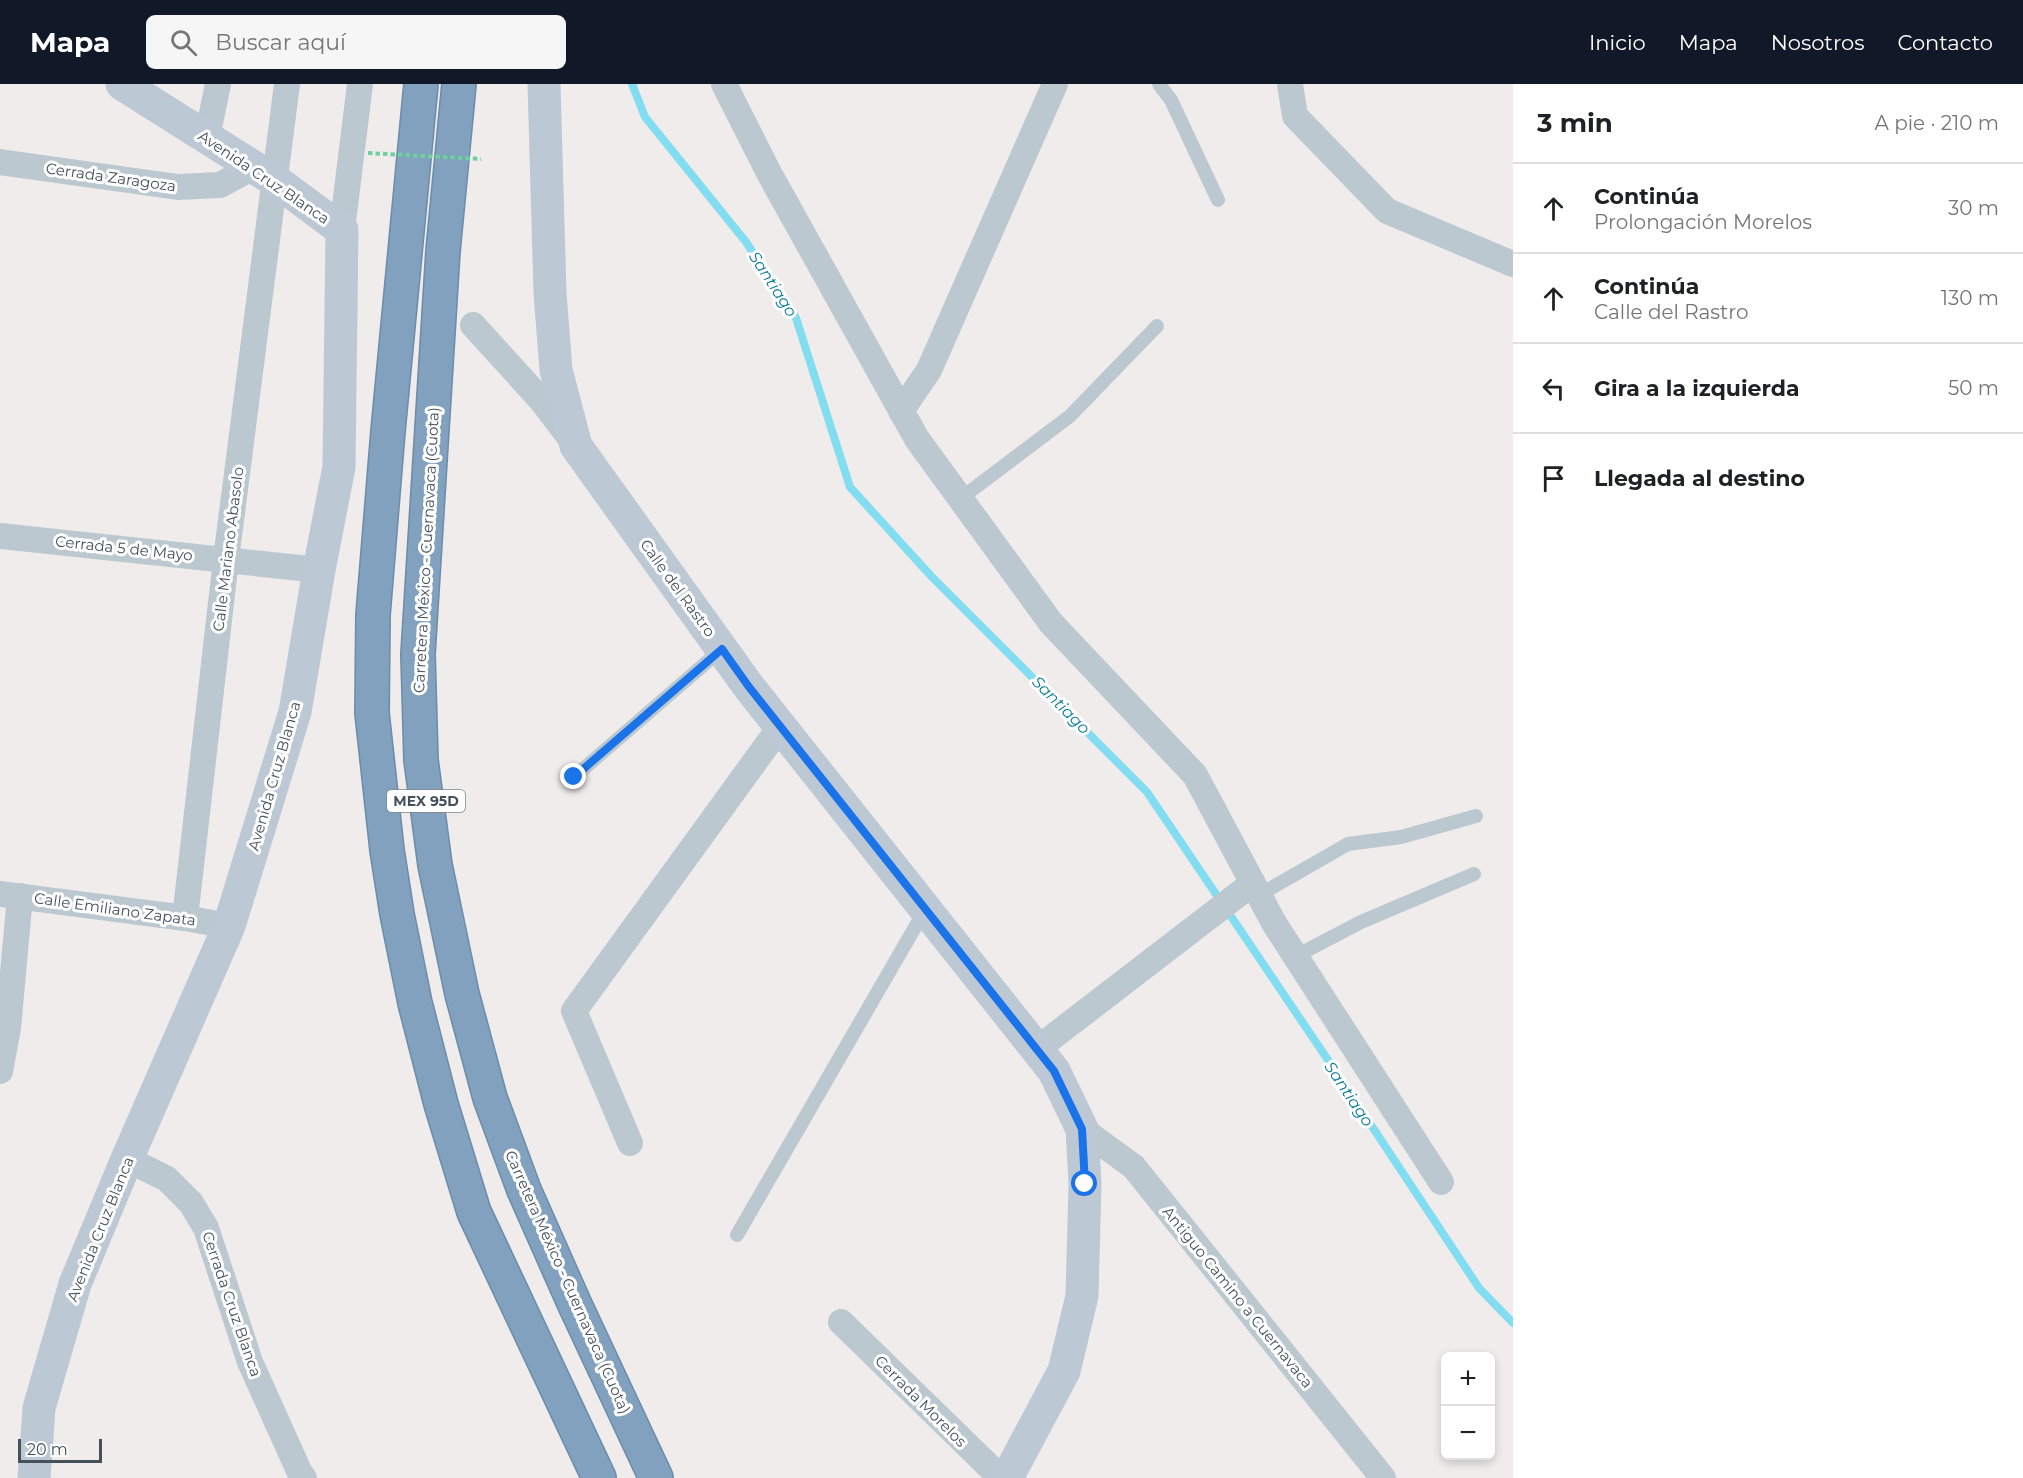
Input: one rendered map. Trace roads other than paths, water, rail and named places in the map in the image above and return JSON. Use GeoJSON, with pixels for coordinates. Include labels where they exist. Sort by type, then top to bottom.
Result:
{"type":"FeatureCollection","features":[{"type":"Feature","properties":{"kind":"highway","name":"MEX 95D"},"geometry":{"type":"LineString","coordinates":[[421,84],[373,615],[372,713],[387,850],[415,1003],[441,1104],[474,1212],[599,1478]]}},
{"type":"Feature","properties":{"kind":"highway","name":"Carretera México - Cuernavaca (Cuota)"},"geometry":{"type":"LineString","coordinates":[[459,84],[443,251],[418,654],[421,760],[435,865],[462,994],[498,1118],[533,1211],[656,1478]]}},
{"type":"Feature","properties":{"kind":"main road","name":"Avenida Cruz Blanca"},"geometry":{"type":"LineString","coordinates":[[34,1478],[39,1408],[75,1284],[229,926],[295,712],[318,570],[339,467],[342,230],[265,174],[122,84]]}},
{"type":"Feature","properties":{"kind":"main road","name":"Calle del Rastro"},"geometry":{"type":"LineString","coordinates":[[544,84],[550,293],[556,370],[576,446],[780,727],[1045,1060],[1082,1129]]}},
{"type":"Feature","properties":{"kind":"main road"},"geometry":{"type":"LineString","coordinates":[[1007,1478],[1064,1371],[1082,1296],[1085,1184],[1082,1129]]}},
{"type":"Feature","properties":{"kind":"street"},"geometry":{"type":"LineString","coordinates":[[207,138],[218,84]]}},
{"type":"Feature","properties":{"kind":"street","name":"Calle Mariano Abasolo"},"geometry":{"type":"LineString","coordinates":[[185,918],[226,559],[265,174],[287,84]]}},
{"type":"Feature","properties":{"kind":"street"},"geometry":{"type":"LineString","coordinates":[[342,230],[360,84]]}},
{"type":"Feature","properties":{"kind":"street"},"geometry":{"type":"LineString","coordinates":[[723,84],[769,173],[917,439],[1052,623],[1195,775],[1253,889],[1441,1182]]}},
{"type":"Feature","properties":{"kind":"street"},"geometry":{"type":"LineString","coordinates":[[901,411],[929,370],[1055,84]]}},
{"type":"Feature","properties":{"kind":"street"},"geometry":{"type":"LineString","coordinates":[[1290,84],[1295,116],[1387,211],[1513,264]]}},
{"type":"Feature","properties":{"kind":"street","name":"Cerrada Zaragoza"},"geometry":{"type":"LineString","coordinates":[[0,162],[178,187],[219,185],[265,174]]}},
{"type":"Feature","properties":{"kind":"street"},"geometry":{"type":"LineString","coordinates":[[473,325],[542,400],[576,446]]}},
{"type":"Feature","properties":{"kind":"street","name":"Cerrada 5 de Mayo"},"geometry":{"type":"LineString","coordinates":[[0,536],[318,570]]}},
{"type":"Feature","properties":{"kind":"street"},"geometry":{"type":"LineString","coordinates":[[630,1143],[574,1011],[780,727]]}},
{"type":"Feature","properties":{"kind":"street"},"geometry":{"type":"LineString","coordinates":[[1045,1060],[1212,914],[1253,889]]}},
{"type":"Feature","properties":{"kind":"street"},"geometry":{"type":"LineString","coordinates":[[0,1071],[8,1028],[10,895]]}},
{"type":"Feature","properties":{"kind":"street","name":"Calle Emiliano Zapata"},"geometry":{"type":"LineString","coordinates":[[10,895],[229,926]]}},
{"type":"Feature","properties":{"kind":"street","name":"Antiguo Camino a Cuernavaca"},"geometry":{"type":"LineString","coordinates":[[1082,1129],[1134,1167],[1383,1478]]}},
{"type":"Feature","properties":{"kind":"street","name":"Cerrada Cruz Blanca"},"geometry":{"type":"LineString","coordinates":[[127,1159],[167,1179],[191,1203],[206,1228],[250,1362],[304,1478]]}},
{"type":"Feature","properties":{"kind":"street","name":"Cerrada Morelos"},"geometry":{"type":"LineString","coordinates":[[841,1322],[1001,1478]]}},
{"type":"Feature","properties":{"kind":"lane"},"geometry":{"type":"LineString","coordinates":[[1160,84],[1171,100],[1218,200]]}},
{"type":"Feature","properties":{"kind":"lane"},"geometry":{"type":"LineString","coordinates":[[960,499],[1071,416],[1157,326]]}},
{"type":"Feature","properties":{"kind":"lane"},"geometry":{"type":"LineString","coordinates":[[574,777],[722,649]]}},
{"type":"Feature","properties":{"kind":"lane"},"geometry":{"type":"LineString","coordinates":[[1253,889],[1348,844],[1401,837],[1476,816]]}},
{"type":"Feature","properties":{"kind":"lane"},"geometry":{"type":"LineString","coordinates":[[1296,956],[1361,922],[1474,874]]}},
{"type":"Feature","properties":{"kind":"lane"},"geometry":{"type":"LineString","coordinates":[[737,1235],[926,910]]}},
{"type":"Feature","properties":{"kind":"waterway","name":"Santiago"},"geometry":{"type":"LineString","coordinates":[[632,84],[645,117],[746,242],[796,318],[850,487],[932,577],[1147,792],[1479,1288],[1513,1323]]}}]}
